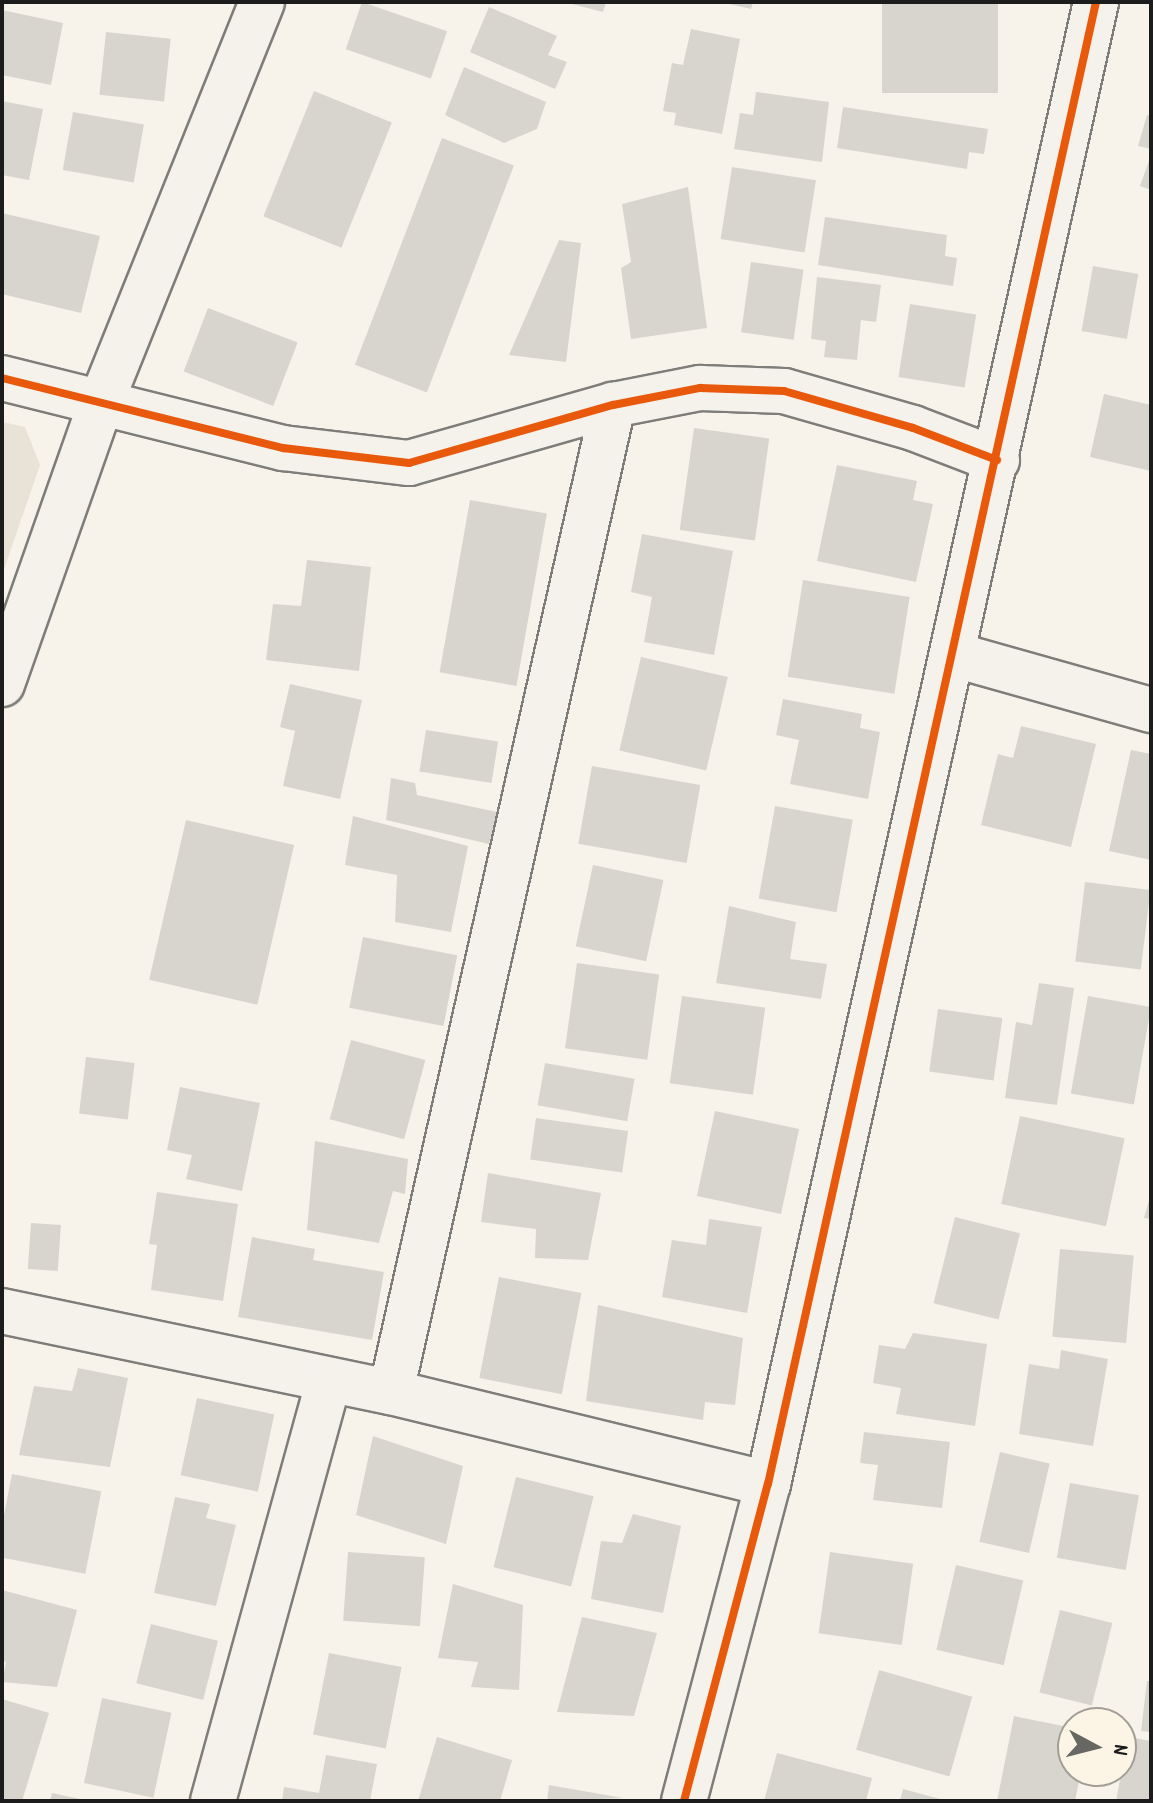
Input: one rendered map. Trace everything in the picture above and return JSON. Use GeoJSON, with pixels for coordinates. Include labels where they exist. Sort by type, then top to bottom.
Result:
{"type":"FeatureCollection","features":[{"type":"Feature","properties":{"kind":"street"},"geometry":{"type":"LineString","coordinates":[[2,684],[102,400],[262,2]]}},
{"type":"Feature","properties":{"kind":"street"},"geometry":{"type":"LineString","coordinates":[[684,1801],[768,1484],[955,655],[1096,2]]}},
{"type":"Feature","properties":{"kind":"street"},"geometry":{"type":"LineString","coordinates":[[2,378],[102,400],[283,448],[409,463],[613,405],[700,388],[784,391],[913,428],[997,460]]}},
{"type":"Feature","properties":{"kind":"street"},"geometry":{"type":"LineString","coordinates":[[391,1392],[613,405]]}},
{"type":"Feature","properties":{"kind":"street"},"geometry":{"type":"LineString","coordinates":[[955,655],[1151,710]]}},
{"type":"Feature","properties":{"kind":"street"},"geometry":{"type":"LineString","coordinates":[[2,1311],[328,1383],[391,1392],[768,1484]]}},
{"type":"Feature","properties":{"kind":"street"},"geometry":{"type":"LineString","coordinates":[[213,1801],[328,1383]]}},
{"type":"Feature","properties":{"kind":"shaded area"},"geometry":{"type":"Polygon","coordinates":[[[2,422],[25,427],[40,465],[2,575],[2,422]]]}},
{"type":"Feature","properties":{"kind":"building"},"geometry":{"type":"Polygon","coordinates":[[[362,2],[447,31],[431,79],[346,49],[362,2]]]}},
{"type":"Feature","properties":{"kind":"building"},"geometry":{"type":"Polygon","coordinates":[[[564,2],[606,2],[603,12],[564,2]]]}},
{"type":"Feature","properties":{"kind":"building"},"geometry":{"type":"Polygon","coordinates":[[[721,2],[753,2],[751,9],[721,2]]]}},
{"type":"Feature","properties":{"kind":"building"},"geometry":{"type":"Polygon","coordinates":[[[882,2],[998,2],[998,93],[882,93],[882,2]]]}},
{"type":"Feature","properties":{"kind":"building"},"geometry":{"type":"Polygon","coordinates":[[[489,7],[557,36],[548,55],[567,62],[555,89],[470,52],[489,7]]]}},
{"type":"Feature","properties":{"kind":"building"},"geometry":{"type":"Polygon","coordinates":[[[2,10],[63,23],[51,85],[2,75],[2,10]]]}},
{"type":"Feature","properties":{"kind":"building"},"geometry":{"type":"Polygon","coordinates":[[[691,29],[740,39],[722,134],[674,125],[676,113],[663,111],[672,63],[683,65],[691,29]]]}},
{"type":"Feature","properties":{"kind":"building"},"geometry":{"type":"Polygon","coordinates":[[[106,32],[171,39],[164,101],[99,95],[106,32]]]}},
{"type":"Feature","properties":{"kind":"building"},"geometry":{"type":"Polygon","coordinates":[[[464,67],[546,102],[537,129],[504,143],[445,115],[464,67]]]}},
{"type":"Feature","properties":{"kind":"building"},"geometry":{"type":"Polygon","coordinates":[[[314,91],[392,122],[341,248],[263,216],[314,91]]]}},
{"type":"Feature","properties":{"kind":"building"},"geometry":{"type":"Polygon","coordinates":[[[756,92],[829,102],[822,162],[734,149],[740,113],[753,115],[756,92]]]}},
{"type":"Feature","properties":{"kind":"building"},"geometry":{"type":"Polygon","coordinates":[[[2,101],[43,109],[29,180],[2,175],[2,101]]]}},
{"type":"Feature","properties":{"kind":"building"},"geometry":{"type":"Polygon","coordinates":[[[843,107],[988,129],[984,154],[969,152],[967,169],[837,148],[843,107]]]}},
{"type":"Feature","properties":{"kind":"building"},"geometry":{"type":"Polygon","coordinates":[[[73,112],[144,125],[134,183],[63,170],[73,112]]]}},
{"type":"Feature","properties":{"kind":"building"},"geometry":{"type":"Polygon","coordinates":[[[1147,115],[1151,116],[1151,149],[1138,146],[1147,115]]]}},
{"type":"Feature","properties":{"kind":"building"},"geometry":{"type":"Polygon","coordinates":[[[442,138],[514,166],[427,392],[355,365],[442,138]]]}},
{"type":"Feature","properties":{"kind":"building"},"geometry":{"type":"Polygon","coordinates":[[[1151,155],[1151,190],[1140,186],[1151,155]]]}},
{"type":"Feature","properties":{"kind":"building"},"geometry":{"type":"Polygon","coordinates":[[[732,167],[816,180],[805,252],[721,239],[732,167]]]}},
{"type":"Feature","properties":{"kind":"building"},"geometry":{"type":"Polygon","coordinates":[[[688,187],[707,328],[631,339],[621,268],[631,262],[622,204],[688,187]]]}},
{"type":"Feature","properties":{"kind":"building"},"geometry":{"type":"Polygon","coordinates":[[[2,213],[100,236],[81,313],[2,294],[2,213]]]}},
{"type":"Feature","properties":{"kind":"building"},"geometry":{"type":"Polygon","coordinates":[[[825,217],[947,235],[945,256],[957,258],[953,286],[818,265],[825,217]]]}},
{"type":"Feature","properties":{"kind":"building"},"geometry":{"type":"Polygon","coordinates":[[[559,240],[581,243],[566,362],[509,355],[559,240]]]}},
{"type":"Feature","properties":{"kind":"building"},"geometry":{"type":"Polygon","coordinates":[[[751,262],[803,269],[794,340],[741,332],[751,262]]]}},
{"type":"Feature","properties":{"kind":"building"},"geometry":{"type":"Polygon","coordinates":[[[1093,266],[1138,274],[1127,339],[1082,331],[1093,266]]]}},
{"type":"Feature","properties":{"kind":"building"},"geometry":{"type":"Polygon","coordinates":[[[817,277],[881,285],[876,322],[861,320],[857,360],[824,357],[826,341],[811,339],[817,277]]]}},
{"type":"Feature","properties":{"kind":"building"},"geometry":{"type":"Polygon","coordinates":[[[910,304],[976,314],[965,388],[898,377],[910,304]]]}},
{"type":"Feature","properties":{"kind":"building"},"geometry":{"type":"Polygon","coordinates":[[[208,308],[298,342],[273,406],[184,371],[208,308]]]}},
{"type":"Feature","properties":{"kind":"building"},"geometry":{"type":"Polygon","coordinates":[[[1104,394],[1151,405],[1151,471],[1090,457],[1104,394]]]}},
{"type":"Feature","properties":{"kind":"building"},"geometry":{"type":"Polygon","coordinates":[[[694,428],[769,439],[755,541],[680,530],[694,428]]]}},
{"type":"Feature","properties":{"kind":"building"},"geometry":{"type":"Polygon","coordinates":[[[837,465],[917,481],[913,500],[933,504],[916,582],[817,561],[837,465]]]}},
{"type":"Feature","properties":{"kind":"building"},"geometry":{"type":"Polygon","coordinates":[[[470,500],[547,514],[516,686],[440,672],[470,500]]]}},
{"type":"Feature","properties":{"kind":"building"},"geometry":{"type":"Polygon","coordinates":[[[642,534],[733,551],[714,655],[644,642],[652,597],[631,592],[642,534]]]}},
{"type":"Feature","properties":{"kind":"building"},"geometry":{"type":"Polygon","coordinates":[[[307,560],[371,567],[359,671],[266,660],[273,604],[301,606],[307,560]]]}},
{"type":"Feature","properties":{"kind":"building"},"geometry":{"type":"Polygon","coordinates":[[[803,580],[910,597],[894,694],[788,677],[803,580]]]}},
{"type":"Feature","properties":{"kind":"building"},"geometry":{"type":"Polygon","coordinates":[[[641,657],[728,677],[706,771],[619,751],[641,657]]]}},
{"type":"Feature","properties":{"kind":"building"},"geometry":{"type":"Polygon","coordinates":[[[290,684],[362,700],[340,799],[283,786],[295,731],[280,727],[290,684]]]}},
{"type":"Feature","properties":{"kind":"building"},"geometry":{"type":"Polygon","coordinates":[[[783,699],[862,714],[860,728],[880,732],[868,799],[790,784],[799,740],[776,735],[783,699]]]}},
{"type":"Feature","properties":{"kind":"building"},"geometry":{"type":"Polygon","coordinates":[[[1021,726],[1096,744],[1071,847],[981,825],[998,754],[1013,758],[1021,726]]]}},
{"type":"Feature","properties":{"kind":"building"},"geometry":{"type":"Polygon","coordinates":[[[426,730],[498,741],[492,783],[419,771],[426,730]]]}},
{"type":"Feature","properties":{"kind":"building"},"geometry":{"type":"Polygon","coordinates":[[[1131,750],[1151,754],[1151,860],[1109,851],[1131,750]]]}},
{"type":"Feature","properties":{"kind":"building"},"geometry":{"type":"Polygon","coordinates":[[[592,766],[700,785],[687,863],[578,844],[592,766]]]}},
{"type":"Feature","properties":{"kind":"building"},"geometry":{"type":"Polygon","coordinates":[[[391,778],[415,783],[417,795],[497,812],[489,844],[386,820],[391,778]]]}},
{"type":"Feature","properties":{"kind":"building"},"geometry":{"type":"Polygon","coordinates":[[[775,806],[853,820],[836,912],[759,899],[775,806]]]}},
{"type":"Feature","properties":{"kind":"building"},"geometry":{"type":"Polygon","coordinates":[[[353,816],[468,846],[451,932],[395,922],[397,875],[345,865],[353,816]]]}},
{"type":"Feature","properties":{"kind":"building"},"geometry":{"type":"Polygon","coordinates":[[[186,820],[294,845],[257,1005],[149,980],[186,820]]]}},
{"type":"Feature","properties":{"kind":"building"},"geometry":{"type":"Polygon","coordinates":[[[593,865],[663,880],[646,961],[576,946],[593,865]]]}},
{"type":"Feature","properties":{"kind":"building"},"geometry":{"type":"Polygon","coordinates":[[[1085,882],[1151,890],[1141,969],[1075,961],[1085,882]]]}},
{"type":"Feature","properties":{"kind":"building"},"geometry":{"type":"Polygon","coordinates":[[[729,906],[796,922],[790,959],[827,964],[821,999],[716,983],[729,906]]]}},
{"type":"Feature","properties":{"kind":"building"},"geometry":{"type":"Polygon","coordinates":[[[363,937],[457,955],[443,1026],[349,1008],[363,937]]]}},
{"type":"Feature","properties":{"kind":"building"},"geometry":{"type":"Polygon","coordinates":[[[577,963],[659,975],[647,1060],[565,1048],[577,963]]]}},
{"type":"Feature","properties":{"kind":"building"},"geometry":{"type":"Polygon","coordinates":[[[1039,983],[1074,988],[1057,1105],[1005,1098],[1016,1022],[1032,1025],[1039,983]]]}},
{"type":"Feature","properties":{"kind":"building"},"geometry":{"type":"Polygon","coordinates":[[[682,996],[765,1008],[753,1095],[670,1083],[682,996]]]}},
{"type":"Feature","properties":{"kind":"building"},"geometry":{"type":"Polygon","coordinates":[[[1088,996],[1151,1007],[1134,1105],[1071,1093],[1088,996]]]}},
{"type":"Feature","properties":{"kind":"building"},"geometry":{"type":"Polygon","coordinates":[[[938,1009],[1002,1018],[994,1080],[929,1071],[938,1009]]]}},
{"type":"Feature","properties":{"kind":"building"},"geometry":{"type":"Polygon","coordinates":[[[351,1040],[425,1060],[404,1139],[330,1119],[351,1040]]]}},
{"type":"Feature","properties":{"kind":"building"},"geometry":{"type":"Polygon","coordinates":[[[86,1057],[135,1063],[128,1120],[79,1114],[86,1057]]]}},
{"type":"Feature","properties":{"kind":"building"},"geometry":{"type":"Polygon","coordinates":[[[545,1063],[635,1079],[627,1121],[538,1105],[545,1063]]]}},
{"type":"Feature","properties":{"kind":"building"},"geometry":{"type":"Polygon","coordinates":[[[180,1087],[260,1103],[242,1191],[186,1179],[192,1155],[167,1150],[180,1087]]]}},
{"type":"Feature","properties":{"kind":"building"},"geometry":{"type":"Polygon","coordinates":[[[715,1111],[799,1129],[781,1214],[697,1196],[715,1111]]]}},
{"type":"Feature","properties":{"kind":"building"},"geometry":{"type":"Polygon","coordinates":[[[1020,1116],[1125,1138],[1106,1226],[1001,1204],[1020,1116]]]}},
{"type":"Feature","properties":{"kind":"building"},"geometry":{"type":"Polygon","coordinates":[[[536,1118],[628,1131],[622,1173],[530,1160],[536,1118]]]}},
{"type":"Feature","properties":{"kind":"building"},"geometry":{"type":"Polygon","coordinates":[[[315,1141],[408,1159],[405,1194],[393,1191],[379,1243],[307,1230],[315,1141]]]}},
{"type":"Feature","properties":{"kind":"building"},"geometry":{"type":"Polygon","coordinates":[[[488,1173],[601,1193],[588,1260],[535,1258],[536,1229],[481,1222],[488,1173]]]}},
{"type":"Feature","properties":{"kind":"building"},"geometry":{"type":"Polygon","coordinates":[[[157,1192],[238,1204],[223,1301],[151,1290],[157,1245],[149,1244],[157,1192]]]}},
{"type":"Feature","properties":{"kind":"building"},"geometry":{"type":"Polygon","coordinates":[[[1151,1193],[1151,1219],[1144,1218],[1151,1193]]]}},
{"type":"Feature","properties":{"kind":"building"},"geometry":{"type":"Polygon","coordinates":[[[955,1217],[1020,1233],[998,1320],[933,1303],[955,1217]]]}},
{"type":"Feature","properties":{"kind":"building"},"geometry":{"type":"Polygon","coordinates":[[[709,1219],[762,1227],[747,1313],[662,1297],[672,1240],[706,1245],[709,1219]]]}},
{"type":"Feature","properties":{"kind":"building"},"geometry":{"type":"Polygon","coordinates":[[[31,1223],[61,1225],[58,1271],[28,1269],[31,1223]]]}},
{"type":"Feature","properties":{"kind":"building"},"geometry":{"type":"Polygon","coordinates":[[[252,1237],[315,1249],[313,1260],[384,1272],[372,1340],[238,1317],[252,1237]]]}},
{"type":"Feature","properties":{"kind":"building"},"geometry":{"type":"Polygon","coordinates":[[[1060,1249],[1134,1255],[1126,1343],[1052,1337],[1060,1249]]]}},
{"type":"Feature","properties":{"kind":"building"},"geometry":{"type":"Polygon","coordinates":[[[499,1277],[581,1293],[562,1394],[479,1378],[499,1277]]]}},
{"type":"Feature","properties":{"kind":"building"},"geometry":{"type":"Polygon","coordinates":[[[598,1305],[743,1338],[735,1405],[705,1402],[703,1420],[586,1401],[598,1305]]]}},
{"type":"Feature","properties":{"kind":"building"},"geometry":{"type":"Polygon","coordinates":[[[913,1333],[987,1344],[975,1426],[896,1414],[901,1388],[873,1383],[879,1345],[905,1349],[913,1333]]]}},
{"type":"Feature","properties":{"kind":"building"},"geometry":{"type":"Polygon","coordinates":[[[1061,1350],[1108,1359],[1093,1446],[1019,1434],[1029,1364],[1059,1369],[1061,1350]]]}},
{"type":"Feature","properties":{"kind":"building"},"geometry":{"type":"Polygon","coordinates":[[[78,1368],[128,1378],[110,1467],[19,1455],[34,1386],[72,1391],[78,1368]]]}},
{"type":"Feature","properties":{"kind":"building"},"geometry":{"type":"Polygon","coordinates":[[[197,1398],[274,1414],[258,1492],[181,1475],[197,1398]]]}},
{"type":"Feature","properties":{"kind":"building"},"geometry":{"type":"Polygon","coordinates":[[[864,1432],[950,1442],[942,1508],[873,1500],[878,1465],[860,1463],[864,1432]]]}},
{"type":"Feature","properties":{"kind":"building"},"geometry":{"type":"Polygon","coordinates":[[[373,1436],[463,1466],[446,1544],[356,1515],[373,1436]]]}},
{"type":"Feature","properties":{"kind":"building"},"geometry":{"type":"Polygon","coordinates":[[[1000,1452],[1050,1463],[1029,1553],[979,1542],[1000,1452]]]}},
{"type":"Feature","properties":{"kind":"building"},"geometry":{"type":"Polygon","coordinates":[[[12,1474],[101,1491],[85,1574],[2,1558],[2,1525],[12,1474]]]}},
{"type":"Feature","properties":{"kind":"building"},"geometry":{"type":"Polygon","coordinates":[[[516,1477],[594,1496],[571,1587],[494,1567],[516,1477]]]}},
{"type":"Feature","properties":{"kind":"building"},"geometry":{"type":"Polygon","coordinates":[[[1070,1483],[1139,1495],[1126,1570],[1057,1558],[1070,1483]]]}},
{"type":"Feature","properties":{"kind":"building"},"geometry":{"type":"Polygon","coordinates":[[[175,1497],[210,1504],[206,1518],[236,1525],[216,1606],[154,1593],[175,1497]]]}},
{"type":"Feature","properties":{"kind":"building"},"geometry":{"type":"Polygon","coordinates":[[[633,1514],[681,1526],[663,1613],[591,1599],[601,1541],[622,1543],[633,1514]]]}},
{"type":"Feature","properties":{"kind":"building"},"geometry":{"type":"Polygon","coordinates":[[[348,1552],[425,1557],[420,1626],[343,1621],[348,1552]]]}},
{"type":"Feature","properties":{"kind":"building"},"geometry":{"type":"Polygon","coordinates":[[[830,1552],[913,1564],[902,1645],[819,1633],[830,1552]]]}},
{"type":"Feature","properties":{"kind":"building"},"geometry":{"type":"Polygon","coordinates":[[[956,1565],[1023,1581],[1004,1665],[936,1650],[956,1565]]]}},
{"type":"Feature","properties":{"kind":"building"},"geometry":{"type":"Polygon","coordinates":[[[453,1584],[523,1605],[519,1690],[471,1687],[478,1662],[438,1658],[453,1584]]]}},
{"type":"Feature","properties":{"kind":"building"},"geometry":{"type":"Polygon","coordinates":[[[2,1590],[77,1610],[57,1687],[2,1682],[6,1662],[2,1661],[2,1590]]]}},
{"type":"Feature","properties":{"kind":"building"},"geometry":{"type":"Polygon","coordinates":[[[1060,1610],[1112,1623],[1092,1706],[1039,1692],[1060,1610]]]}},
{"type":"Feature","properties":{"kind":"building"},"geometry":{"type":"Polygon","coordinates":[[[582,1617],[657,1633],[634,1716],[557,1712],[582,1617]]]}},
{"type":"Feature","properties":{"kind":"building"},"geometry":{"type":"Polygon","coordinates":[[[151,1624],[218,1641],[203,1700],[136,1683],[151,1624]]]}},
{"type":"Feature","properties":{"kind":"building"},"geometry":{"type":"Polygon","coordinates":[[[329,1653],[402,1667],[386,1749],[313,1734],[329,1653]]]}},
{"type":"Feature","properties":{"kind":"building"},"geometry":{"type":"Polygon","coordinates":[[[879,1670],[972,1697],[949,1777],[856,1750],[879,1670]]]}},
{"type":"Feature","properties":{"kind":"building"},"geometry":{"type":"Polygon","coordinates":[[[1147,1681],[1151,1681],[1151,1732],[1141,1731],[1147,1681]]]}},
{"type":"Feature","properties":{"kind":"building"},"geometry":{"type":"Polygon","coordinates":[[[102,1698],[171,1713],[153,1798],[84,1783],[102,1698]]]}},
{"type":"Feature","properties":{"kind":"building"},"geometry":{"type":"Polygon","coordinates":[[[2,1699],[49,1713],[22,1801],[2,1801],[2,1699]]]}},
{"type":"Feature","properties":{"kind":"building"},"geometry":{"type":"Polygon","coordinates":[[[1014,1716],[1057,1725],[1057,1787],[1078,1787],[1075,1801],[997,1801],[1014,1716]]]}},
{"type":"Feature","properties":{"kind":"building"},"geometry":{"type":"Polygon","coordinates":[[[437,1737],[512,1760],[500,1801],[418,1801],[437,1737]]]}},
{"type":"Feature","properties":{"kind":"building"},"geometry":{"type":"Polygon","coordinates":[[[1137,1739],[1151,1741],[1151,1801],[1116,1801],[1119,1787],[1137,1787],[1137,1739]]]}},
{"type":"Feature","properties":{"kind":"building"},"geometry":{"type":"Polygon","coordinates":[[[777,1753],[872,1778],[866,1801],[764,1801],[777,1753]]]}},
{"type":"Feature","properties":{"kind":"building"},"geometry":{"type":"Polygon","coordinates":[[[326,1755],[377,1764],[370,1801],[282,1801],[284,1787],[319,1793],[326,1755]]]}},
{"type":"Feature","properties":{"kind":"building"},"geometry":{"type":"Polygon","coordinates":[[[549,1785],[623,1798],[547,1801],[549,1785]]]}},
{"type":"Feature","properties":{"kind":"building"},"geometry":{"type":"Polygon","coordinates":[[[903,1789],[944,1800],[944,1801],[900,1801],[903,1789]]]}},
{"type":"Feature","properties":{"kind":"building"},"geometry":{"type":"Polygon","coordinates":[[[52,1793],[85,1800],[50,1801],[52,1793]]]}},
{"type":"Feature","properties":{"kind":"cycle path"},"geometry":{"type":"LineString","coordinates":[[684,1801],[768,1484],[1096,2]]}},
{"type":"Feature","properties":{"kind":"cycle path"},"geometry":{"type":"LineString","coordinates":[[2,378],[283,448],[409,463],[613,405],[700,388],[784,391],[913,428],[997,460]]}}]}
